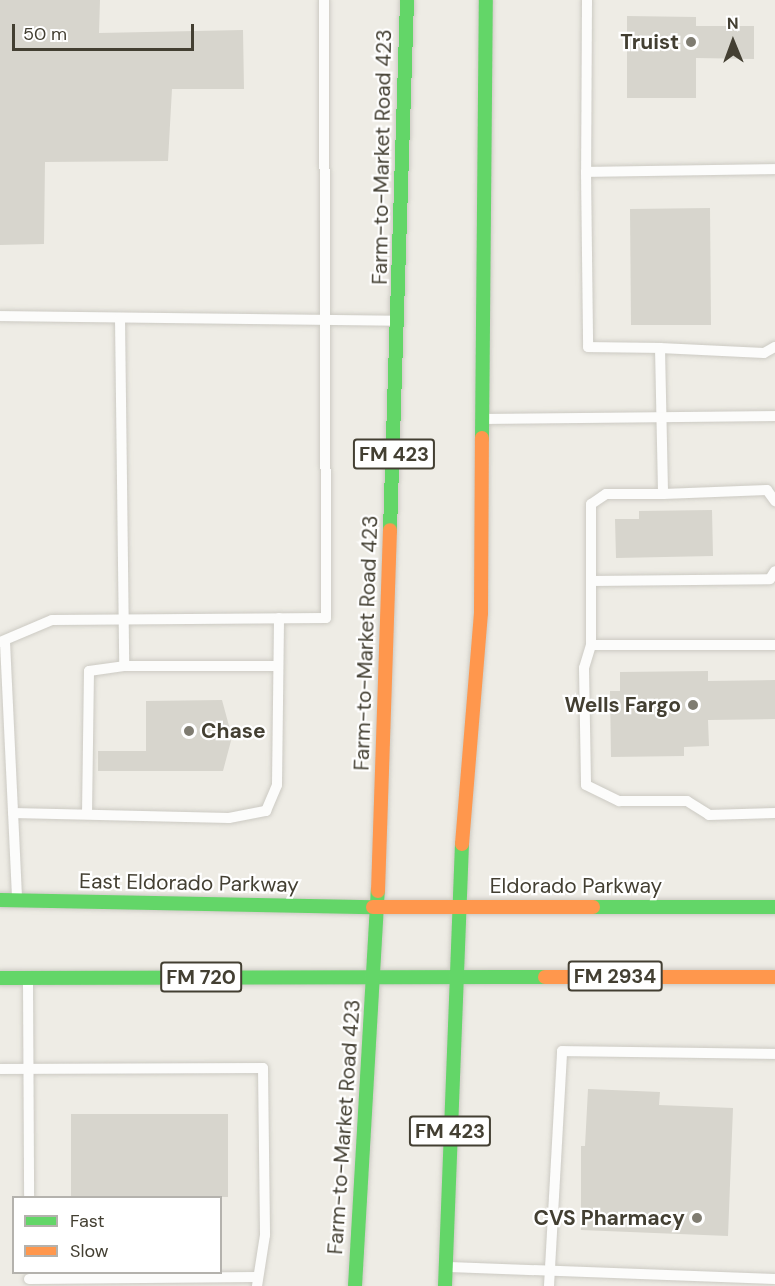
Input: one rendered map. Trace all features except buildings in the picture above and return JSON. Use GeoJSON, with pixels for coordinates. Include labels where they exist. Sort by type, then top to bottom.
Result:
{"type":"FeatureCollection","features":[{"type":"Feature","properties":{"kind":"main road","name":"Farm-to-Market Road 423"},"geometry":{"type":"LineString","coordinates":[[355,1286],[375,977],[399,321],[407,0]]}},
{"type":"Feature","properties":{"kind":"main road","name":"FM 423"},"geometry":{"type":"LineString","coordinates":[[445,1286],[455,976],[481,613],[486,0]]}},
{"type":"Feature","properties":{"kind":"main road","name":"East Eldorado Parkway"},"geometry":{"type":"LineString","coordinates":[[0,900],[377,907]]}},
{"type":"Feature","properties":{"kind":"main road","name":"Eldorado Parkway"},"geometry":{"type":"LineString","coordinates":[[377,907],[775,907]]}},
{"type":"Feature","properties":{"kind":"main road","name":"FM 2934"},"geometry":{"type":"LineString","coordinates":[[375,977],[775,977]]}},
{"type":"Feature","properties":{"kind":"main road","name":"FM 720"},"geometry":{"type":"LineString","coordinates":[[0,978],[375,977]]}},
{"type":"Feature","properties":{"kind":"lane"},"geometry":{"type":"LineString","coordinates":[[17,900],[3,642],[52,620],[326,618],[324,0]]}},
{"type":"Feature","properties":{"kind":"lane"},"geometry":{"type":"LineString","coordinates":[[587,0],[588,347],[764,353],[775,347]]}},
{"type":"Feature","properties":{"kind":"lane"},"geometry":{"type":"LineString","coordinates":[[586,171],[775,169]]}},
{"type":"Feature","properties":{"kind":"lane"},"geometry":{"type":"LineString","coordinates":[[0,316],[399,321]]}},
{"type":"Feature","properties":{"kind":"lane"},"geometry":{"type":"LineString","coordinates":[[120,318],[124,666]]}},
{"type":"Feature","properties":{"kind":"lane"},"geometry":{"type":"LineString","coordinates":[[660,348],[663,494]]}},
{"type":"Feature","properties":{"kind":"lane"},"geometry":{"type":"LineString","coordinates":[[484,419],[775,416]]}},
{"type":"Feature","properties":{"kind":"lane"},"geometry":{"type":"LineString","coordinates":[[775,501],[767,490],[606,494],[591,504],[591,645],[584,668],[586,785],[618,801],[687,801],[709,815],[775,813]]}},
{"type":"Feature","properties":{"kind":"lane"},"geometry":{"type":"LineString","coordinates":[[591,581],[773,576]]}},
{"type":"Feature","properties":{"kind":"lane"},"geometry":{"type":"LineString","coordinates":[[13,813],[229,818],[266,811],[277,785],[279,618]]}},
{"type":"Feature","properties":{"kind":"lane"},"geometry":{"type":"LineString","coordinates":[[591,645],[775,645]]}},
{"type":"Feature","properties":{"kind":"lane"},"geometry":{"type":"LineString","coordinates":[[87,814],[89,671],[124,666],[278,666]]}},
{"type":"Feature","properties":{"kind":"lane"},"geometry":{"type":"LineString","coordinates":[[28,978],[29,1196]]}},
{"type":"Feature","properties":{"kind":"lane"},"geometry":{"type":"LineString","coordinates":[[549,1286],[561,1051],[775,1054]]}},
{"type":"Feature","properties":{"kind":"lane"},"geometry":{"type":"LineString","coordinates":[[0,1069],[263,1068],[265,1235],[257,1281],[29,1279]]}},
{"type":"Feature","properties":{"kind":"lane"},"geometry":{"type":"LineString","coordinates":[[445,1267],[550,1268],[739,1282],[775,1279]]}},
{"type":"Feature","properties":{"kind":"traffic: fast"},"geometry":{"type":"LineString","coordinates":[[390,530],[407,0]]}},
{"type":"Feature","properties":{"kind":"traffic: fast"},"geometry":{"type":"LineString","coordinates":[[482,438],[486,0]]}},
{"type":"Feature","properties":{"kind":"traffic: fast"},"geometry":{"type":"LineString","coordinates":[[445,1286],[462,844]]}},
{"type":"Feature","properties":{"kind":"traffic: fast"},"geometry":{"type":"LineString","coordinates":[[355,1286],[378,891]]}},
{"type":"Feature","properties":{"kind":"traffic: fast"},"geometry":{"type":"LineString","coordinates":[[0,900],[373,907]]}},
{"type":"Feature","properties":{"kind":"traffic: fast"},"geometry":{"type":"LineString","coordinates":[[593,907],[775,907]]}},
{"type":"Feature","properties":{"kind":"traffic: fast"},"geometry":{"type":"LineString","coordinates":[[0,978],[545,977]]}},
{"type":"Feature","properties":{"kind":"traffic: slow"},"geometry":{"type":"LineString","coordinates":[[462,844],[481,613],[482,438]]}},
{"type":"Feature","properties":{"kind":"traffic: slow"},"geometry":{"type":"LineString","coordinates":[[378,891],[390,530]]}},
{"type":"Feature","properties":{"kind":"traffic: slow"},"geometry":{"type":"LineString","coordinates":[[373,907],[593,907]]}},
{"type":"Feature","properties":{"kind":"traffic: slow"},"geometry":{"type":"LineString","coordinates":[[545,977],[775,977]]}},
{"type":"Feature","properties":{"kind":"place","name":"Truist"},"geometry":{"type":"Point","coordinates":[691,42]}},
{"type":"Feature","properties":{"kind":"place","name":"Wells Fargo"},"geometry":{"type":"Point","coordinates":[693,705]}},
{"type":"Feature","properties":{"kind":"place","name":"Chase"},"geometry":{"type":"Point","coordinates":[189,731]}},
{"type":"Feature","properties":{"kind":"place","name":"CVS Pharmacy"},"geometry":{"type":"Point","coordinates":[697,1218]}}]}
